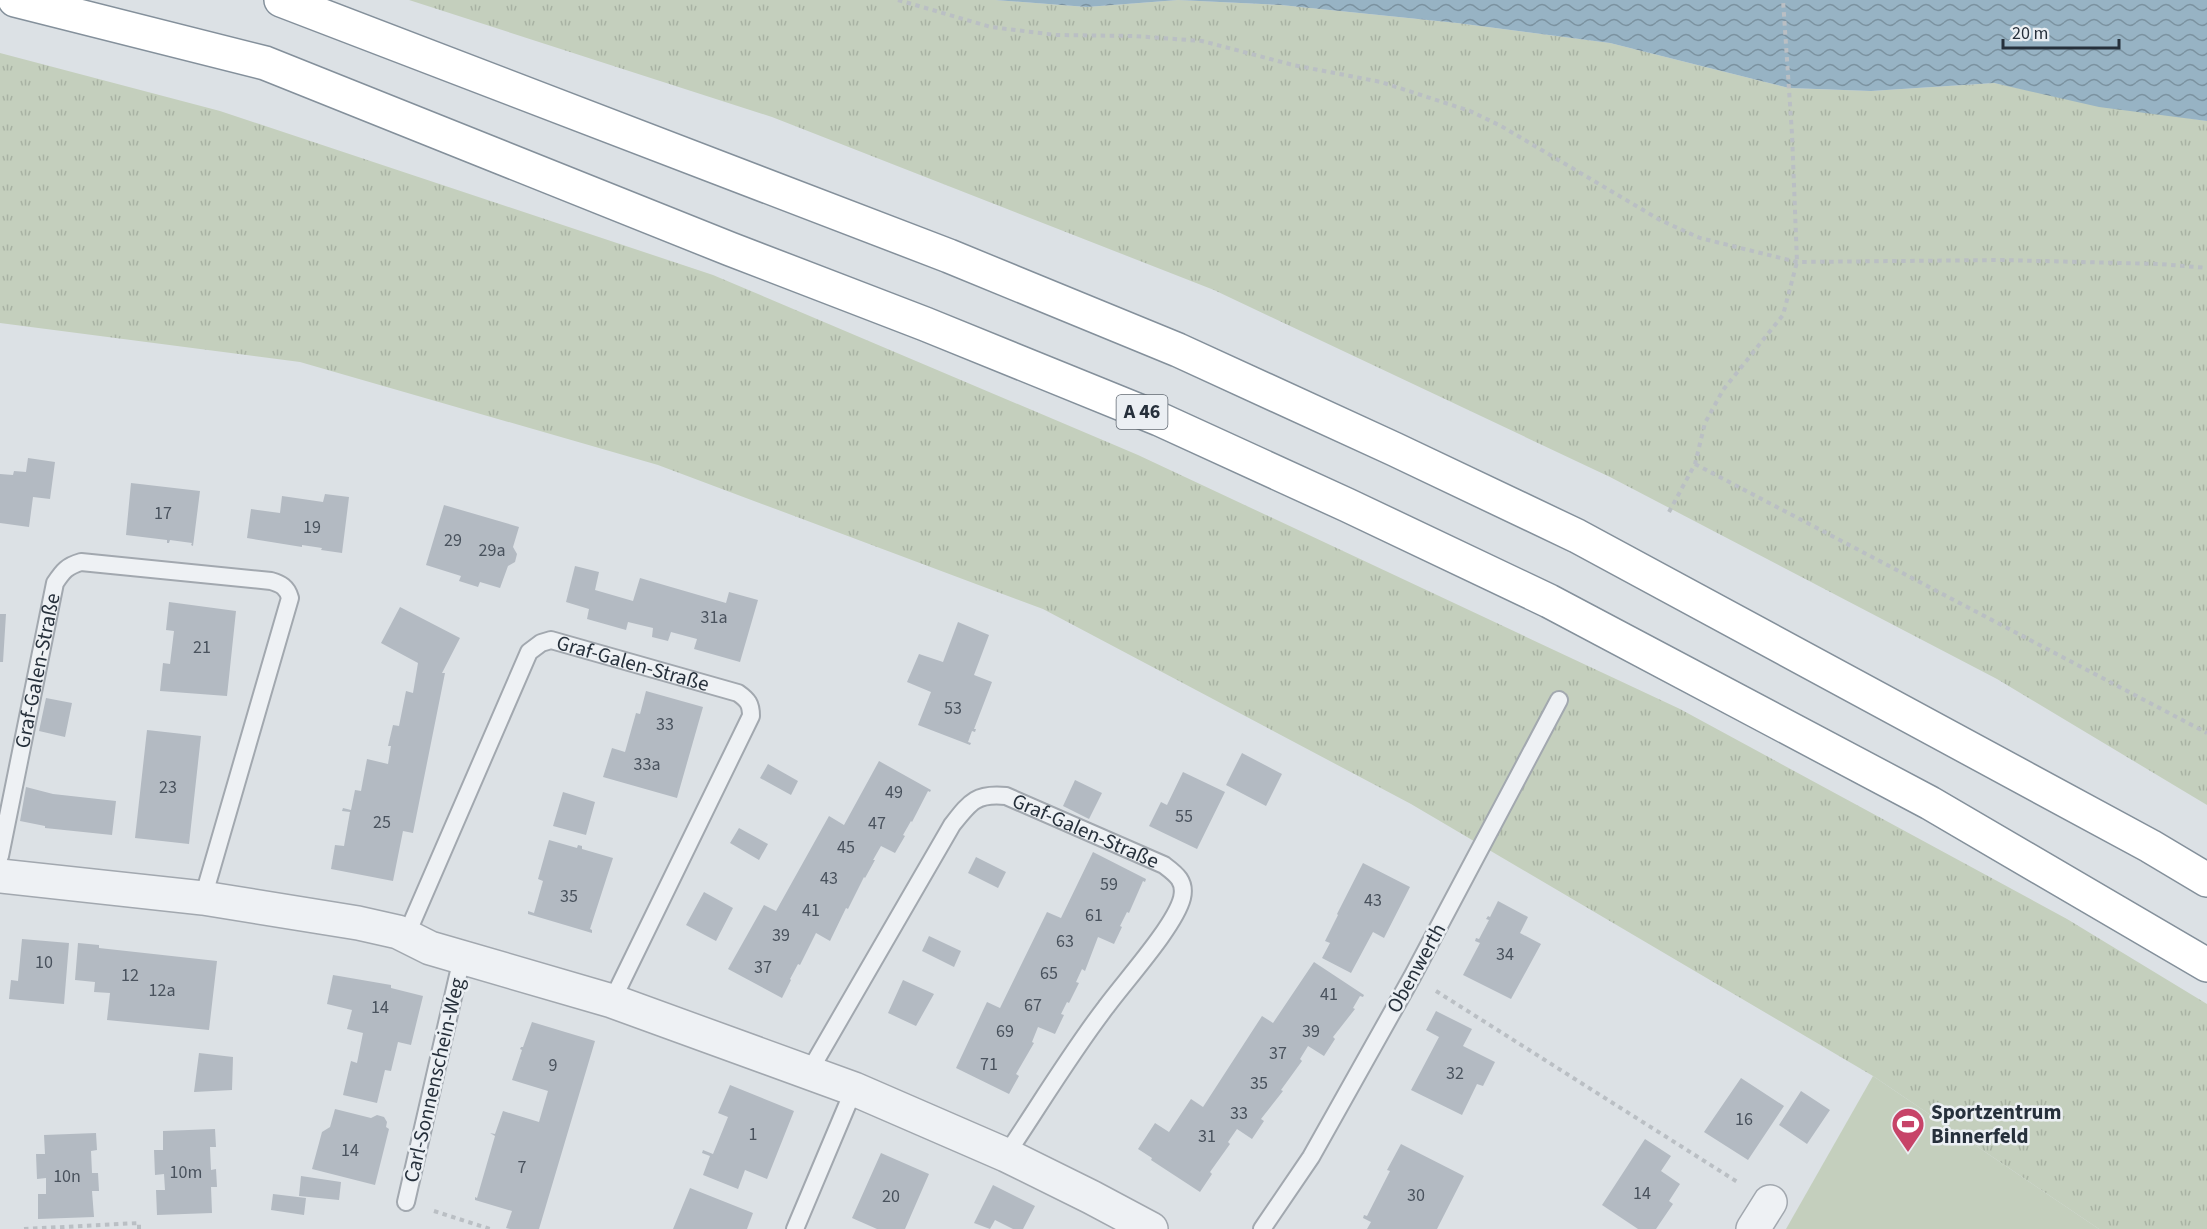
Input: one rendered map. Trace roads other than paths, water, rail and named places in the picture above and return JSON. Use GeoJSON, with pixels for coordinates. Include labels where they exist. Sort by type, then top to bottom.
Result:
{"type":"FeatureCollection","features":[{"type":"Feature","properties":{"kind":"highway","name":"A 46"},"geometry":{"type":"LineString","coordinates":[[15,0],[265,63],[1160,419],[1549,601],[1930,803],[2207,965]]}},
{"type":"Feature","properties":{"kind":"highway"},"geometry":{"type":"LineString","coordinates":[[281,0],[949,256],[1178,350],[1395,449],[1577,536],[2150,846],[2207,880]]}},
{"type":"Feature","properties":{"kind":"street"},"geometry":{"type":"LineString","coordinates":[[0,876],[203,898],[358,923],[406,936],[422,945],[462,958],[612,1002],[854,1089],[1006,1155],[1151,1229]]}},
{"type":"Feature","properties":{"kind":"lane","name":"Graf-Galen-Straße"},"geometry":{"type":"LineString","coordinates":[[0,856],[55,583],[64,570],[81,562],[271,581],[287,590],[290,598],[203,898]]}},
{"type":"Feature","properties":{"kind":"lane","name":"Graf-Galen-Straße"},"geometry":{"type":"LineString","coordinates":[[406,936],[529,652],[535,647],[551,640],[738,693],[751,705],[751,716],[612,1002]]}},
{"type":"Feature","properties":{"kind":"lane","name":"Obenwerth"},"geometry":{"type":"LineString","coordinates":[[1262,1229],[1311,1157],[1412,976],[1559,700]]}},
{"type":"Feature","properties":{"kind":"lane","name":"Graf-Galen-Straße"},"geometry":{"type":"LineString","coordinates":[[809,1072],[952,825],[964,809],[976,799],[987,794],[1006,796],[1164,865],[1177,874],[1182,883],[1182,897],[1158,939],[1104,1008],[1006,1155]]}},
{"type":"Feature","properties":{"kind":"lane","name":"Carl-Sonnenschein-Weg"},"geometry":{"type":"LineString","coordinates":[[406,1202],[462,958]]}},
{"type":"Feature","properties":{"kind":"lane"},"geometry":{"type":"LineString","coordinates":[[795,1229],[854,1089]]}},
{"type":"Feature","properties":{"kind":"water"},"geometry":{"type":"Polygon","coordinates":[[[995,0],[1178,0],[1087,7],[995,0]]]}},
{"type":"Feature","properties":{"kind":"water"},"geometry":{"type":"Polygon","coordinates":[[[1178,0],[2207,0],[2207,121],[2099,107],[1994,83],[1871,91],[1789,88],[1610,43],[1457,23],[1281,5],[1178,0]]]}},
{"type":"Feature","properties":{"kind":"place","name":"Sportzentrum Binnerfeld"},"geometry":{"type":"Point","coordinates":[1908,1153]}}]}
